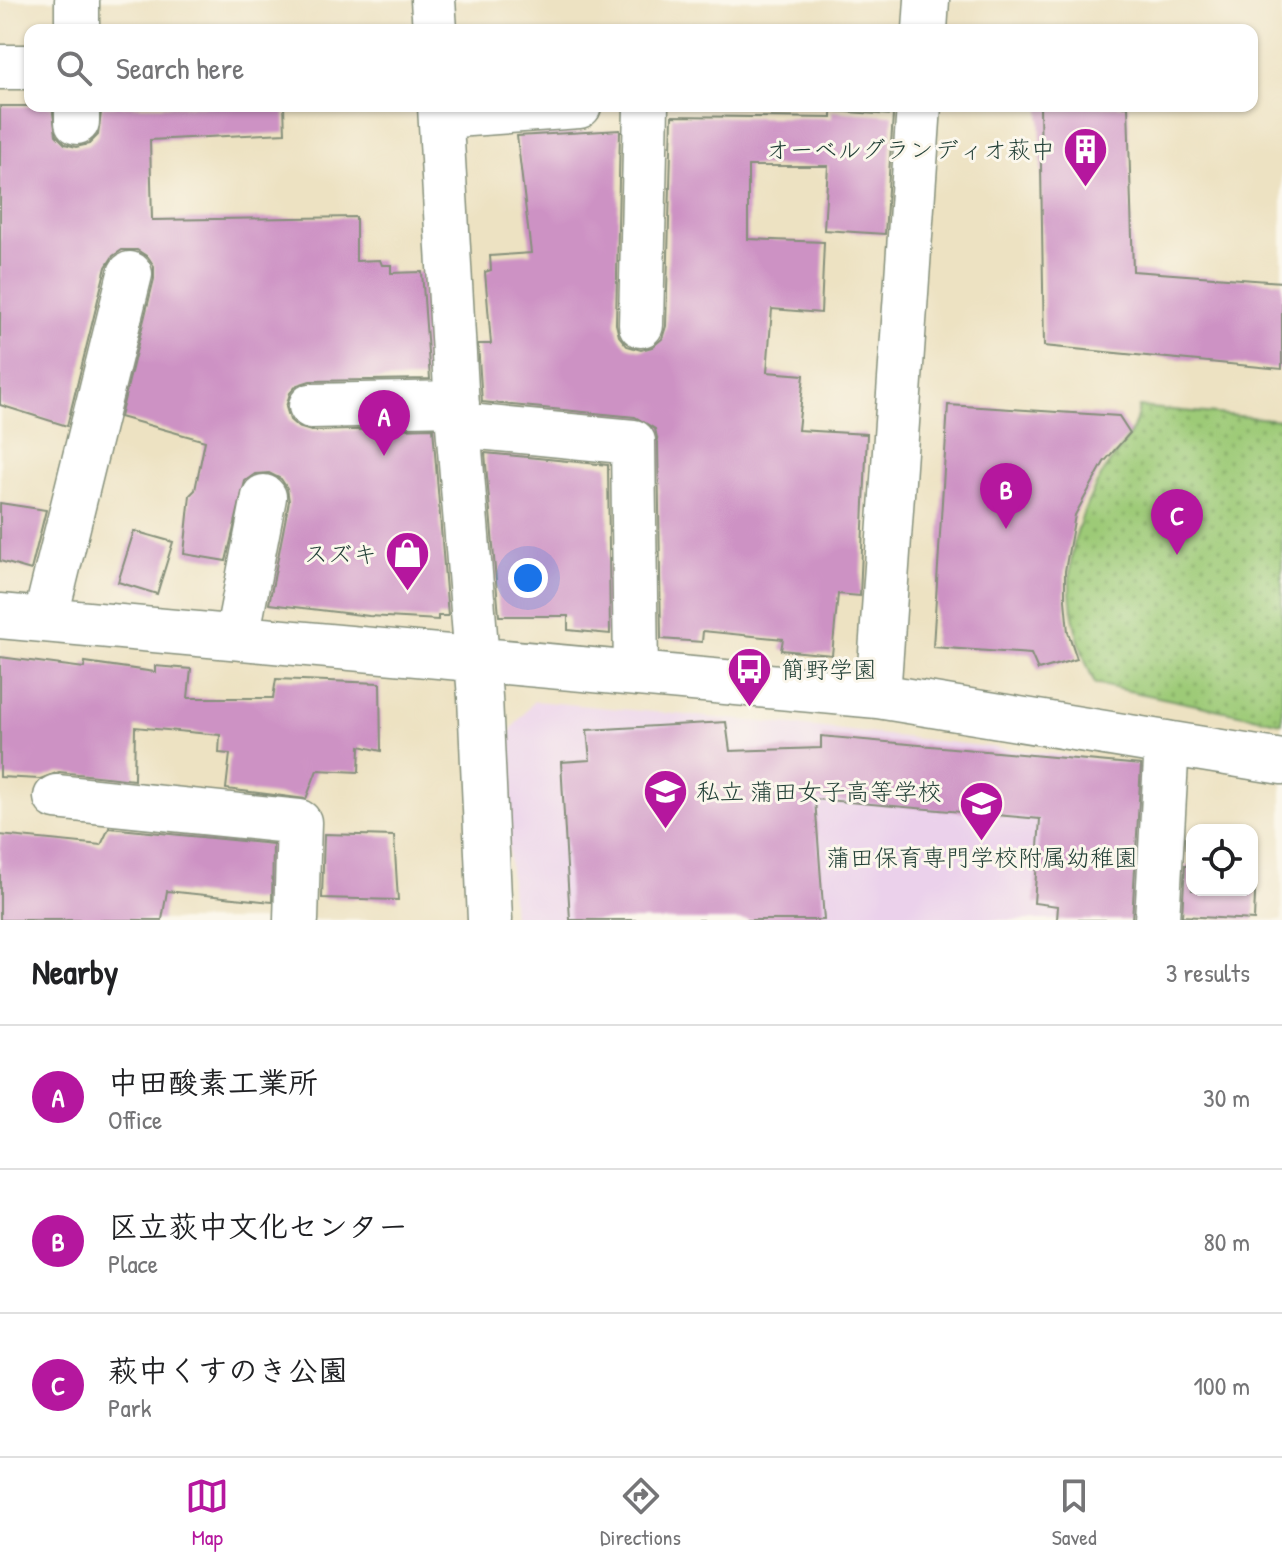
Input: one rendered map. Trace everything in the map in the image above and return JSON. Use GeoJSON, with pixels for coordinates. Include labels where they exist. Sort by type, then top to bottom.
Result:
{"type":"FeatureCollection","features":[{"type":"Feature","properties":{"kind":"street"},"geometry":{"type":"LineString","coordinates":[[77,0],[77,24]]}},
{"type":"Feature","properties":{"kind":"street"},"geometry":{"type":"LineString","coordinates":[[433,0],[435,24]]}},
{"type":"Feature","properties":{"kind":"street"},"geometry":{"type":"LineString","coordinates":[[925,24],[927,0]]}},
{"type":"Feature","properties":{"kind":"street"},"geometry":{"type":"LineString","coordinates":[[0,67],[24,67]]}},
{"type":"Feature","properties":{"kind":"street"},"geometry":{"type":"LineString","coordinates":[[440,112],[490,920]]}},
{"type":"Feature","properties":{"kind":"street"},"geometry":{"type":"LineString","coordinates":[[641,325],[646,112]]}},
{"type":"Feature","properties":{"kind":"street"},"geometry":{"type":"LineString","coordinates":[[878,696],[919,112]]}},
{"type":"Feature","properties":{"kind":"street"},"geometry":{"type":"LineString","coordinates":[[45,620],[130,274]]}},
{"type":"Feature","properties":{"kind":"street"},"geometry":{"type":"LineString","coordinates":[[311,406],[458,414],[633,442],[636,673]]}},
{"type":"Feature","properties":{"kind":"street"},"geometry":{"type":"LineString","coordinates":[[237,637],[264,497]]}},
{"type":"Feature","properties":{"kind":"street"},"geometry":{"type":"LineString","coordinates":[[0,616],[878,696],[1282,762]]}},
{"type":"Feature","properties":{"kind":"street"},"geometry":{"type":"LineString","coordinates":[[1157,920],[1167,743]]}},
{"type":"Feature","properties":{"kind":"street"},"geometry":{"type":"LineString","coordinates":[[56,797],[299,822],[296,920]]}},
{"type":"Feature","properties":{"kind":"shaded area"},"geometry":{"type":"Polygon","coordinates":[[[534,701],[815,727],[1147,765],[1135,920],[513,920],[502,741],[534,701]]]}},
{"type":"Feature","properties":{"kind":"green space"},"geometry":{"type":"Polygon","coordinates":[[[1139,407],[1282,420],[1282,723],[1095,684],[1075,628],[1070,576],[1073,550],[1090,498],[1104,471],[1130,435],[1139,407]]]}},
{"type":"Feature","properties":{"kind":"building"},"geometry":{"type":"Polygon","coordinates":[[[0,106],[24,106],[24,112],[53,112],[56,135],[65,144],[76,147],[89,144],[98,135],[101,112],[284,112],[285,133],[150,140],[152,220],[356,217],[356,261],[380,260],[382,265],[391,265],[391,273],[422,272],[430,379],[310,381],[297,385],[290,393],[286,407],[290,420],[298,427],[311,431],[433,428],[448,616],[438,616],[438,620],[369,616],[269,604],[289,501],[287,488],[281,479],[269,473],[255,474],[245,481],[226,561],[184,554],[190,495],[195,490],[205,441],[120,417],[154,279],[154,266],[148,257],[137,250],[122,250],[113,256],[106,267],[67,426],[0,405],[0,106]]]}},
{"type":"Feature","properties":{"kind":"building"},"geometry":{"type":"Polygon","coordinates":[[[832,112],[893,115],[885,234],[824,230],[828,166],[748,166],[748,239],[824,242],[821,313],[772,309],[767,372],[804,375],[798,430],[867,434],[860,596],[838,594],[832,655],[781,650],[783,639],[703,631],[702,642],[661,639],[658,442],[655,429],[635,417],[482,402],[478,344],[491,344],[485,272],[491,270],[490,256],[531,253],[517,136],[620,130],[616,324],[619,336],[627,346],[641,350],[652,347],[662,339],[666,326],[672,116],[832,118],[832,112]]]}},
{"type":"Feature","properties":{"kind":"building","name":"オーベルグランディオ萩中"},"geometry":{"type":"Polygon","coordinates":[[[1040,112],[1128,112],[1133,271],[1282,282],[1282,369],[1044,346],[1040,112]]]}},
{"type":"Feature","properties":{"kind":"building"},"geometry":{"type":"Polygon","coordinates":[[[948,405],[1119,416],[1130,433],[1104,462],[1075,515],[1065,571],[1065,600],[1068,632],[1077,659],[1038,670],[1031,654],[933,647],[948,405]]]}},
{"type":"Feature","properties":{"kind":"building"},"geometry":{"type":"Polygon","coordinates":[[[485,453],[608,465],[610,634],[568,630],[568,616],[499,616],[485,453]]]}},
{"type":"Feature","properties":{"kind":"building"},"geometry":{"type":"Polygon","coordinates":[[[0,503],[46,510],[31,570],[0,561],[0,503]]]}},
{"type":"Feature","properties":{"kind":"building"},"geometry":{"type":"Polygon","coordinates":[[[134,531],[173,542],[157,594],[118,582],[134,531]]]}},
{"type":"Feature","properties":{"kind":"building"},"geometry":{"type":"Polygon","coordinates":[[[0,657],[84,668],[85,662],[155,672],[155,666],[191,669],[188,698],[273,698],[276,679],[380,683],[381,751],[360,746],[359,772],[317,770],[306,799],[226,789],[230,754],[219,753],[220,735],[135,727],[134,780],[59,772],[40,779],[0,777],[0,657]]]}},
{"type":"Feature","properties":{"kind":"building","name":"私立 蒲田女子高等学校"},"geometry":{"type":"Polygon","coordinates":[[[726,722],[730,751],[821,748],[821,736],[1141,765],[1132,920],[1057,920],[1058,906],[1034,903],[1040,819],[815,799],[824,920],[570,920],[561,762],[590,760],[587,730],[726,722]]]}},
{"type":"Feature","properties":{"kind":"building"},"geometry":{"type":"Polygon","coordinates":[[[109,828],[273,844],[272,902],[167,891],[162,920],[0,920],[0,835],[101,845],[109,828]]]}},
{"type":"Feature","properties":{"kind":"building"},"geometry":{"type":"Polygon","coordinates":[[[324,834],[394,836],[398,900],[322,898],[324,834]]]}},
{"type":"Feature","properties":{"kind":"building"},"geometry":{"type":"Polygon","coordinates":[[[1185,865],[1186,896],[1255,896],[1254,920],[1182,916],[1185,865]]]}},
{"type":"Feature","properties":{"kind":"place","name":"オーベルグランディオ萩中"},"geometry":{"type":"Point","coordinates":[1086,188]}},
{"type":"Feature","properties":{"kind":"place","name":"中田酸素工業所"},"geometry":{"type":"Point","coordinates":[384,456]}},
{"type":"Feature","properties":{"kind":"place","name":"区立荻中文化センター"},"geometry":{"type":"Point","coordinates":[1006,529]}},
{"type":"Feature","properties":{"kind":"place","name":"萩中くすのき公園"},"geometry":{"type":"Point","coordinates":[1177,555]}},
{"type":"Feature","properties":{"kind":"place","name":"スズキ"},"geometry":{"type":"Point","coordinates":[408,592]}},
{"type":"Feature","properties":{"kind":"place","name":"簡野学園"},"geometry":{"type":"Point","coordinates":[750,708]}},
{"type":"Feature","properties":{"kind":"place","name":"私立 蒲田女子高等学校"},"geometry":{"type":"Point","coordinates":[665,830]}},
{"type":"Feature","properties":{"kind":"place","name":"蒲田保育専門学校附属幼稚園"},"geometry":{"type":"Point","coordinates":[982,842]}}]}
